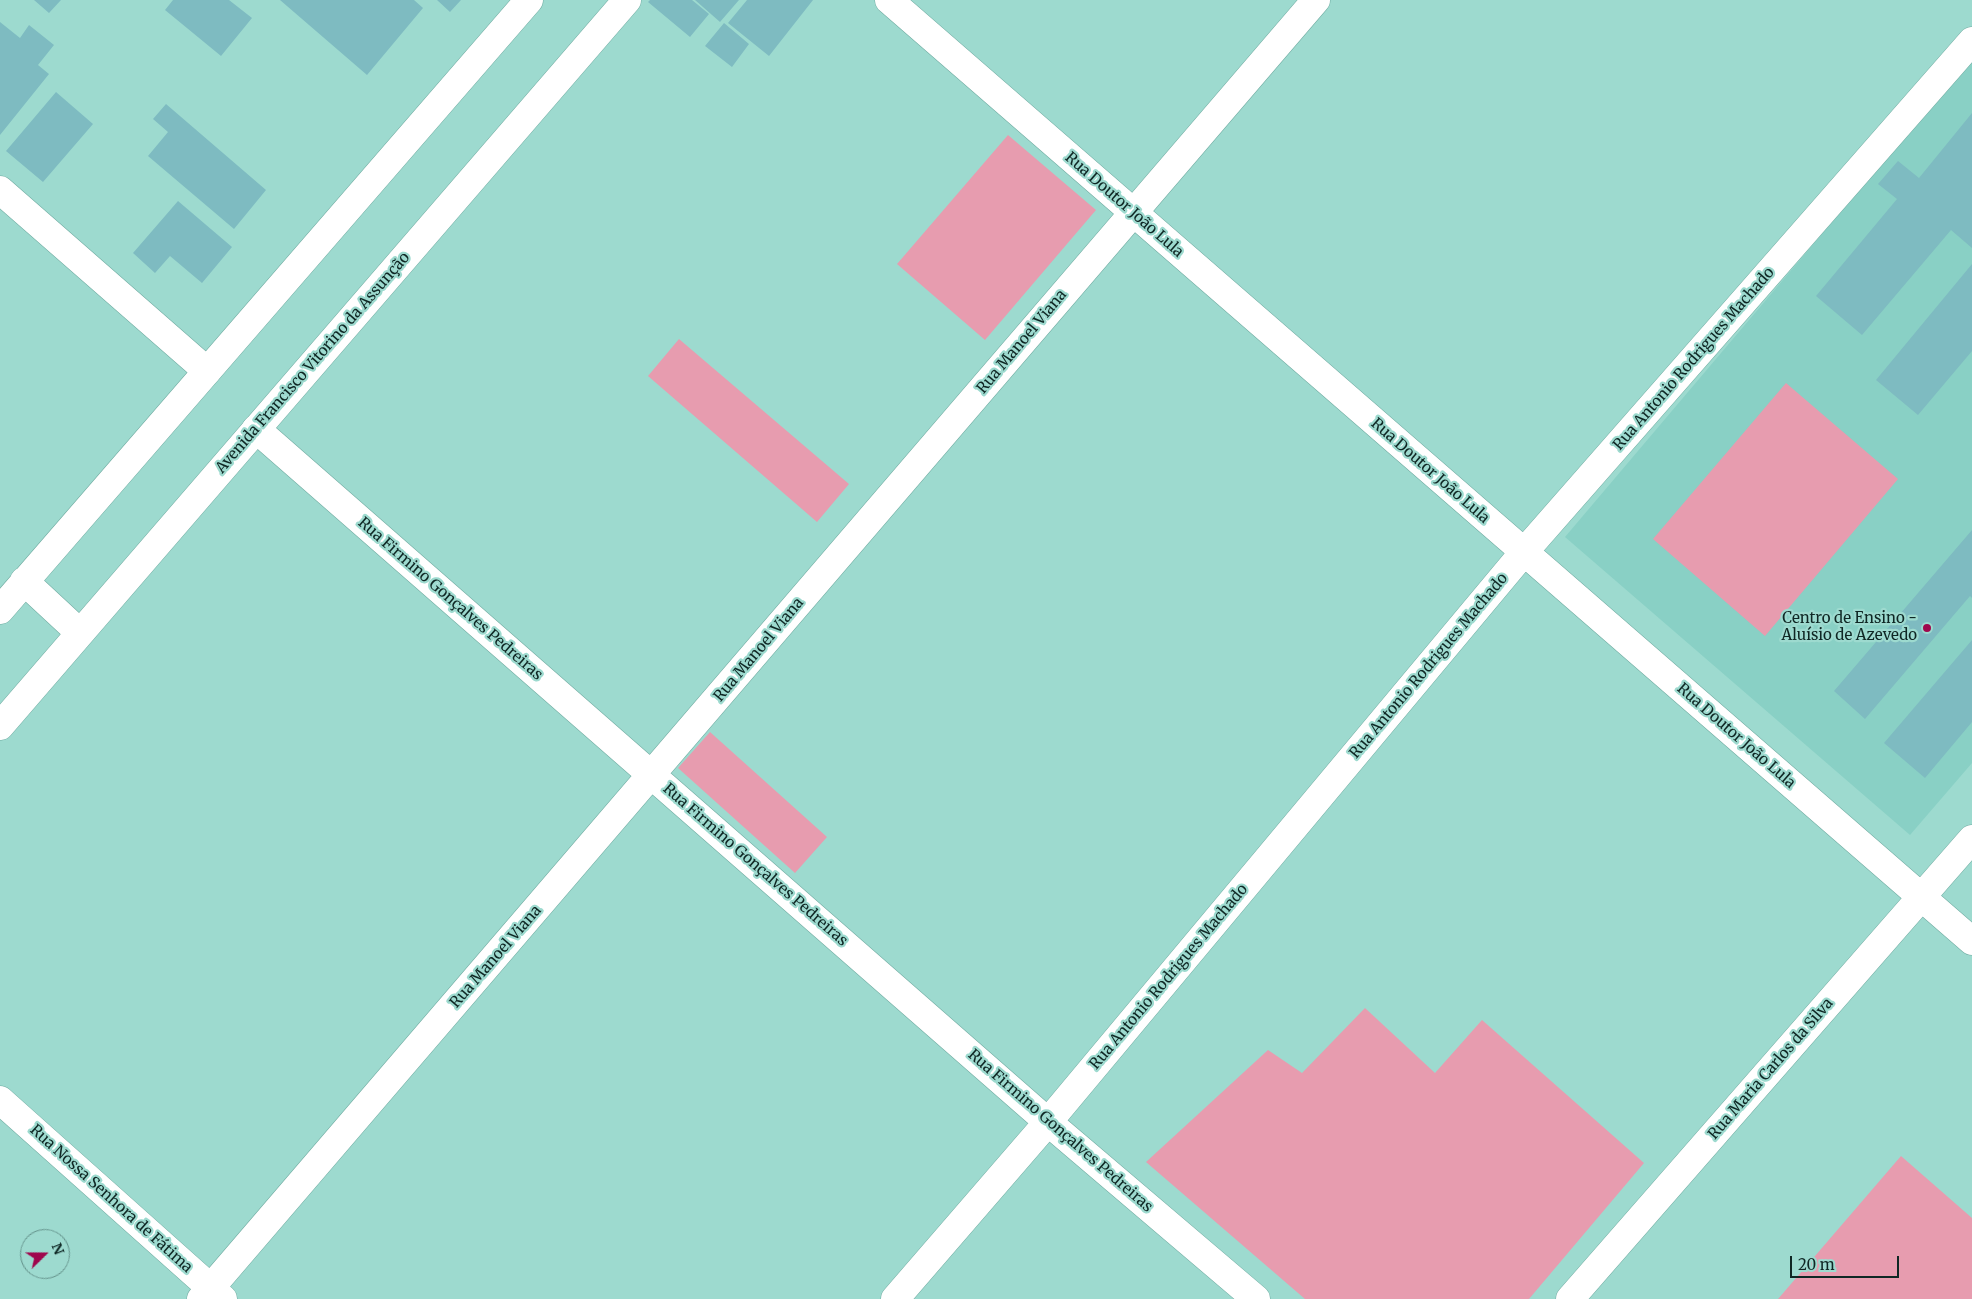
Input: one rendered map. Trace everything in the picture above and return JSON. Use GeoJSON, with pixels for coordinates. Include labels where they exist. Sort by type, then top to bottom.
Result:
{"type":"FeatureCollection","features":[{"type":"Feature","properties":{"kind":"street"},"geometry":{"type":"LineString","coordinates":[[0,610],[24,580],[529,0]]}},
{"type":"Feature","properties":{"kind":"street","name":"Avenida Francisco Vitorino da Assunção"},"geometry":{"type":"LineString","coordinates":[[0,726],[627,0]]}},
{"type":"Feature","properties":{"kind":"street","name":"Rua Doutor João Lula"},"geometry":{"type":"LineString","coordinates":[[889,0],[1972,941]]}},
{"type":"Feature","properties":{"kind":"street","name":"Rua Manoel Viana"},"geometry":{"type":"LineString","coordinates":[[211,1295],[1132,212],[1316,0]]}},
{"type":"Feature","properties":{"kind":"street","name":"Rua Antonio Rodrigues Machado"},"geometry":{"type":"LineString","coordinates":[[895,1299],[1048,1122],[1524,552],[1972,41]]}},
{"type":"Feature","properties":{"kind":"street"},"geometry":{"type":"LineString","coordinates":[[0,190],[207,371]]}},
{"type":"Feature","properties":{"kind":"street","name":"Rua Firmino Gonçalves Pedreiras"},"geometry":{"type":"LineString","coordinates":[[256,429],[1048,1122],[1256,1299]]}},
{"type":"Feature","properties":{"kind":"street"},"geometry":{"type":"LineString","coordinates":[[24,580],[80,633]]}},
{"type":"Feature","properties":{"kind":"street","name":"Rua Maria Carlos da Silva"},"geometry":{"type":"LineString","coordinates":[[1570,1299],[1972,839]]}},
{"type":"Feature","properties":{"kind":"street","name":"Rua Nossa Senhora de Fátima"},"geometry":{"type":"LineString","coordinates":[[0,1100],[211,1295]]}},
{"type":"Feature","properties":{"kind":"shaded area"},"geometry":{"type":"Polygon","coordinates":[[[1972,57],[1972,763],[1910,835],[1565,537],[1972,57]]]}},
{"type":"Feature","properties":{"kind":"shaded area"},"geometry":{"type":"Polygon","coordinates":[[[1008,135],[1096,210],[985,340],[897,264],[1008,135]]]}},
{"type":"Feature","properties":{"kind":"shaded area"},"geometry":{"type":"Polygon","coordinates":[[[679,339],[849,484],[817,522],[648,376],[679,339]]]}},
{"type":"Feature","properties":{"kind":"shaded area"},"geometry":{"type":"Polygon","coordinates":[[[1786,383],[1898,479],[1765,636],[1653,539],[1786,383]]]}},
{"type":"Feature","properties":{"kind":"shaded area"},"geometry":{"type":"Polygon","coordinates":[[[710,732],[827,837],[795,873],[678,768],[710,732]]]}},
{"type":"Feature","properties":{"kind":"shaded area"},"geometry":{"type":"Polygon","coordinates":[[[1365,1008],[1435,1073],[1482,1020],[1644,1163],[1529,1299],[1305,1299],[1146,1162],[1268,1050],[1302,1073],[1365,1008]]]}},
{"type":"Feature","properties":{"kind":"shaded area"},"geometry":{"type":"Polygon","coordinates":[[[1901,1156],[1972,1218],[1972,1299],[1778,1299],[1901,1156]]]}},
{"type":"Feature","properties":{"kind":"building"},"geometry":{"type":"Polygon","coordinates":[[[34,0],[61,0],[49,13],[34,0]]]}},
{"type":"Feature","properties":{"kind":"building"},"geometry":{"type":"Polygon","coordinates":[[[173,0],[229,0],[252,18],[221,56],[165,10],[173,0]]]}},
{"type":"Feature","properties":{"kind":"building"},"geometry":{"type":"Polygon","coordinates":[[[280,0],[414,0],[423,8],[367,75],[280,0]]]}},
{"type":"Feature","properties":{"kind":"building"},"geometry":{"type":"Polygon","coordinates":[[[437,0],[461,0],[450,12],[437,0]]]}},
{"type":"Feature","properties":{"kind":"building"},"geometry":{"type":"Polygon","coordinates":[[[650,0],[692,0],[709,14],[690,37],[648,2],[650,0]]]}},
{"type":"Feature","properties":{"kind":"building"},"geometry":{"type":"Polygon","coordinates":[[[695,0],[739,0],[720,22],[695,0]]]}},
{"type":"Feature","properties":{"kind":"building"},"geometry":{"type":"Polygon","coordinates":[[[747,0],[813,0],[769,56],[728,23],[747,0]]]}},
{"type":"Feature","properties":{"kind":"building"},"geometry":{"type":"Polygon","coordinates":[[[0,22],[20,38],[29,25],[54,45],[38,65],[49,74],[0,135],[0,22]]]}},
{"type":"Feature","properties":{"kind":"building"},"geometry":{"type":"Polygon","coordinates":[[[724,23],[749,44],[732,67],[705,46],[724,23]]]}},
{"type":"Feature","properties":{"kind":"building"},"geometry":{"type":"Polygon","coordinates":[[[56,92],[93,124],[43,182],[6,151],[56,92]]]}},
{"type":"Feature","properties":{"kind":"building"},"geometry":{"type":"Polygon","coordinates":[[[166,104],[266,190],[234,229],[148,156],[168,132],[153,119],[166,104]]]}},
{"type":"Feature","properties":{"kind":"building"},"geometry":{"type":"Polygon","coordinates":[[[1972,113],[1972,248],[1951,230],[1862,335],[1816,296],[1897,199],[1878,184],[1898,161],[1919,178],[1972,113]]]}},
{"type":"Feature","properties":{"kind":"building"},"geometry":{"type":"Polygon","coordinates":[[[178,201],[232,247],[202,283],[170,256],[155,273],[133,253],[178,201]]]}},
{"type":"Feature","properties":{"kind":"building"},"geometry":{"type":"Polygon","coordinates":[[[1972,264],[1972,351],[1918,415],[1876,380],[1972,264]]]}},
{"type":"Feature","properties":{"kind":"building"},"geometry":{"type":"Polygon","coordinates":[[[1972,530],[1972,598],[1970,596],[1865,719],[1834,691],[1972,530]]]}},
{"type":"Feature","properties":{"kind":"building"},"geometry":{"type":"Polygon","coordinates":[[[1972,640],[1972,722],[1925,778],[1884,743],[1972,640]]]}},
{"type":"Feature","properties":{"kind":"place","name":"Centro de Ensino - Aluísio de Azevedo"},"geometry":{"type":"Point","coordinates":[1927,628]}}]}
